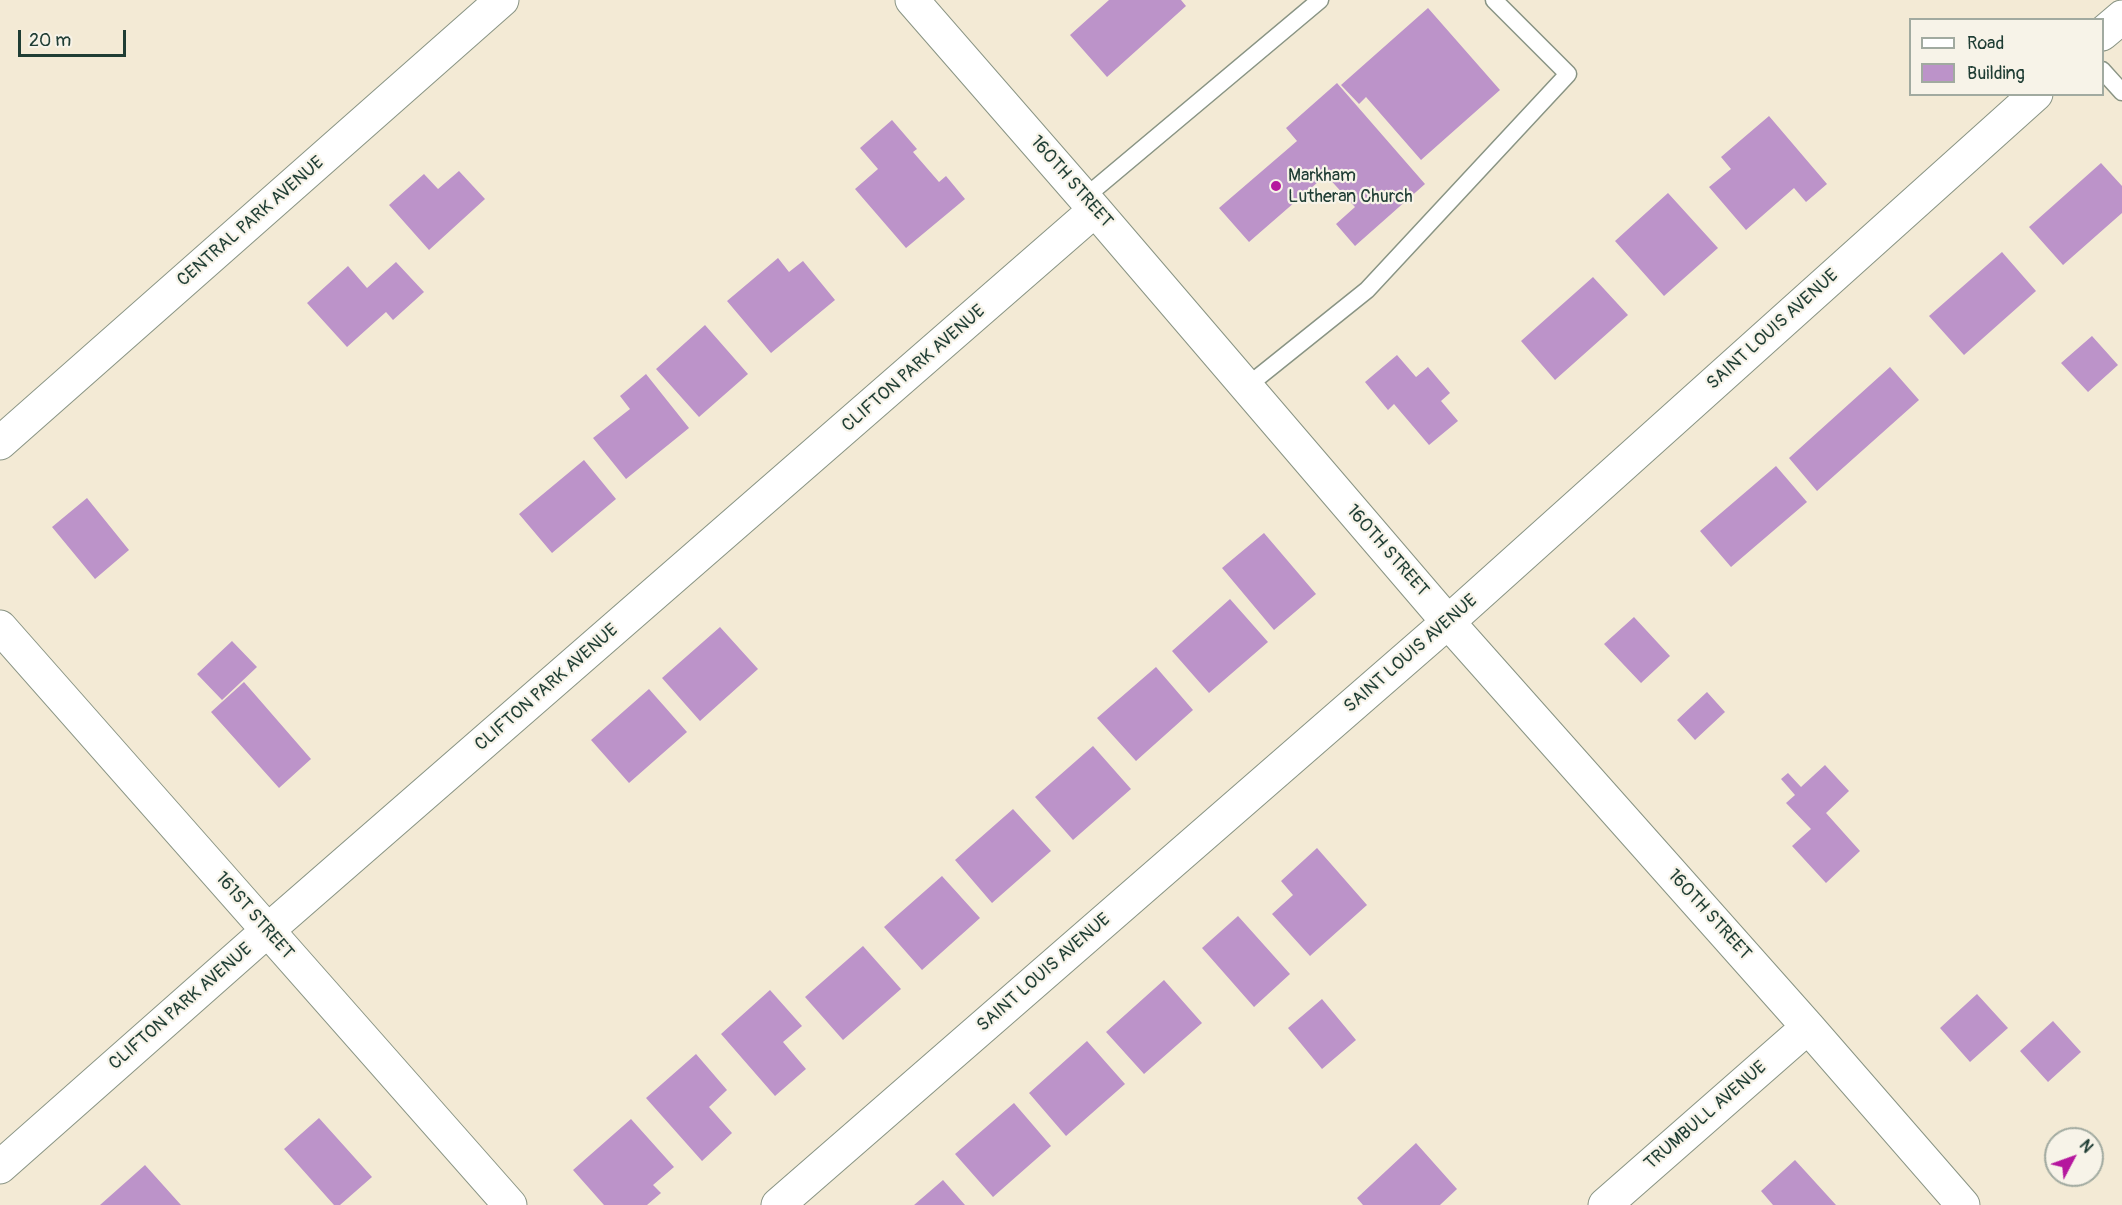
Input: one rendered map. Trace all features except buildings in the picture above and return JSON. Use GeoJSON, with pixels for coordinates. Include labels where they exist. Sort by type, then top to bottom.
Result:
{"type":"FeatureCollection","features":[{"type":"Feature","properties":{"kind":"street","name":"CENTRAL PARK AVENUE"},"geometry":{"type":"LineString","coordinates":[[0,443],[502,0]]}},
{"type":"Feature","properties":{"kind":"street","name":"160TH STREET"},"geometry":{"type":"LineString","coordinates":[[912,0],[1448,622],[1964,1205]]}},
{"type":"Feature","properties":{"kind":"street"},"geometry":{"type":"LineString","coordinates":[[2104,33],[2122,17]]}},
{"type":"Feature","properties":{"kind":"street","name":"SAINT LOUIS AVENUE"},"geometry":{"type":"LineString","coordinates":[[778,1205],[1448,622],[2034,96]]}},
{"type":"Feature","properties":{"kind":"street","name":"CLIFTON PARK AVENUE"},"geometry":{"type":"LineString","coordinates":[[0,1167],[1090,204]]}},
{"type":"Feature","properties":{"kind":"street","name":"161ST STREET"},"geometry":{"type":"LineString","coordinates":[[0,627],[510,1205]]}},
{"type":"Feature","properties":{"kind":"street","name":"TRUMBULL AVENUE"},"geometry":{"type":"LineString","coordinates":[[1605,1205],[1808,1027]]}},
{"type":"Feature","properties":{"kind":"lane"},"geometry":{"type":"LineString","coordinates":[[1090,204],[1320,0]]}},
{"type":"Feature","properties":{"kind":"lane"},"geometry":{"type":"LineString","coordinates":[[1246,387],[1367,290],[1568,74],[1494,0]]}},
{"type":"Feature","properties":{"kind":"lane"},"geometry":{"type":"LineString","coordinates":[[2104,71],[2122,92]]}},
{"type":"Feature","properties":{"kind":"place","name":"Markham Lutheran Church"},"geometry":{"type":"Point","coordinates":[1276,186]}}]}
